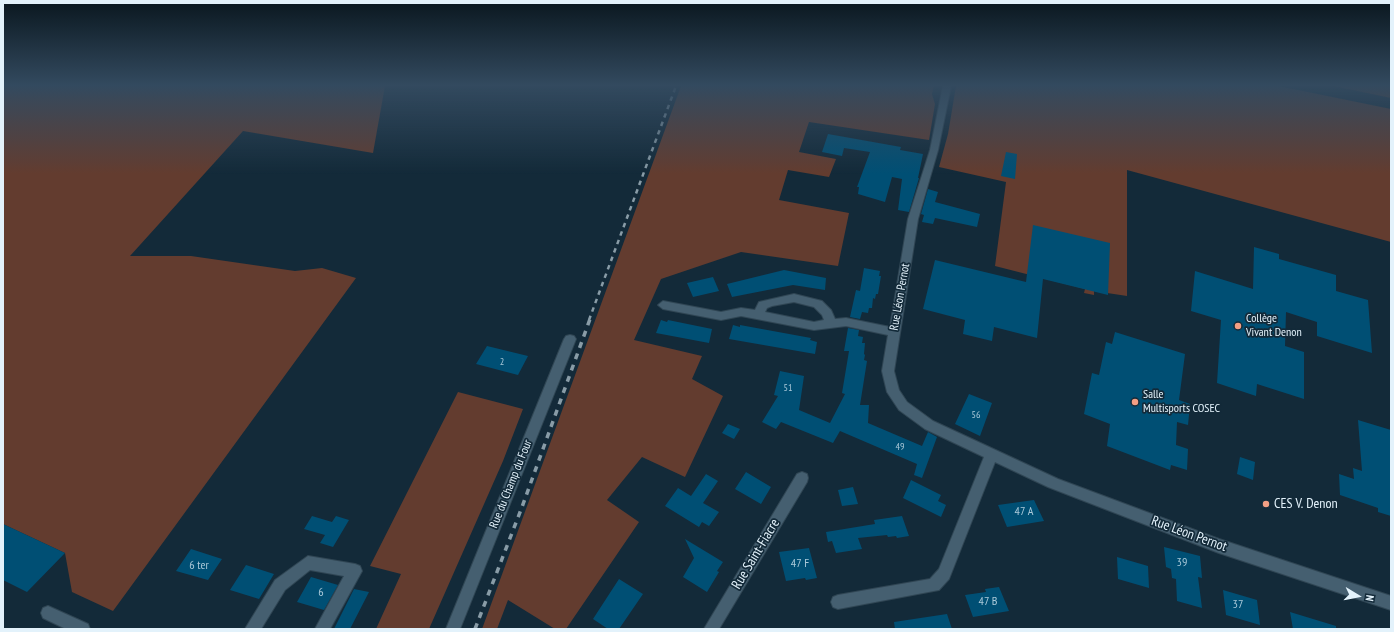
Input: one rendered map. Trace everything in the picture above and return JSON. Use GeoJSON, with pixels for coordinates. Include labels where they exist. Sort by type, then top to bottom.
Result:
{"type":"FeatureCollection","features":[{"type":"Feature","properties":{"kind":"street","name":"Rue Léon Pernot"},"geometry":{"type":"LineString","coordinates":[[941,115],[934,150],[913,219],[888,371],[893,392],[903,406],[929,425],[1053,483],[1219,546],[1391,603]]}},
{"type":"Feature","properties":{"kind":"street"},"geometry":{"type":"LineString","coordinates":[[758,315],[764,305],[771,302],[794,298],[818,304],[823,307],[831,323]]}},
{"type":"Feature","properties":{"kind":"street"},"geometry":{"type":"LineString","coordinates":[[662,305],[722,316],[741,312],[814,326],[846,322],[894,332]]}},
{"type":"Feature","properties":{"kind":"street","name":"Rue du Champ du Four"},"geometry":{"type":"LineString","coordinates":[[453,629],[570,339]]}},
{"type":"Feature","properties":{"kind":"street"},"geometry":{"type":"LineString","coordinates":[[838,602],[934,585],[944,574],[992,454]]}},
{"type":"Feature","properties":{"kind":"street","name":"Rue Saint-Fiacre"},"geometry":{"type":"LineString","coordinates":[[711,629],[802,478]]}},
{"type":"Feature","properties":{"kind":"street"},"geometry":{"type":"LineString","coordinates":[[252,629],[280,585],[308,564],[355,571],[322,629]]}},
{"type":"Feature","properties":{"kind":"street"},"geometry":{"type":"LineString","coordinates":[[48,613],[83,629]]}},
{"type":"Feature","properties":{"kind":"shaded area"},"geometry":{"type":"Polygon","coordinates":[[[3,115],[380,115],[373,153],[243,131],[130,256],[191,256],[295,271],[322,268],[356,278],[113,611],[72,592],[65,553],[3,524],[3,115]]]}},
{"type":"Feature","properties":{"kind":"shaded area"},"geometry":{"type":"Polygon","coordinates":[[[670,115],[933,115],[929,140],[809,122],[799,152],[836,159],[829,177],[788,170],[779,200],[849,213],[838,266],[741,252],[661,279],[634,340],[702,356],[692,379],[723,396],[685,477],[642,457],[607,500],[639,522],[566,629],[555,629],[508,600],[497,629],[482,629],[670,115]]]}},
{"type":"Feature","properties":{"kind":"shaded area"},"geometry":{"type":"Polygon","coordinates":[[[951,115],[1391,115],[1391,242],[1127,170],[1127,296],[1094,291],[1094,295],[1084,293],[1085,289],[995,266],[1006,182],[939,167],[948,134],[951,115]]]}},
{"type":"Feature","properties":{"kind":"shaded area"},"geometry":{"type":"Polygon","coordinates":[[[458,392],[523,409],[503,461],[429,629],[376,629],[401,574],[370,566],[458,392]]]}},
{"type":"Feature","properties":{"kind":"building"},"geometry":{"type":"Polygon","coordinates":[[[828,134],[901,147],[900,150],[923,154],[919,178],[909,212],[898,210],[902,179],[892,177],[885,202],[858,194],[859,187],[857,187],[870,152],[844,148],[842,156],[822,152],[828,134]]]}},
{"type":"Feature","properties":{"kind":"building"},"geometry":{"type":"Polygon","coordinates":[[[1006,152],[1017,154],[1015,179],[1001,176],[1006,152]]]}},
{"type":"Feature","properties":{"kind":"building"},"geometry":{"type":"Polygon","coordinates":[[[928,189],[938,192],[935,202],[980,214],[977,227],[935,218],[933,224],[922,222],[924,215],[921,214],[928,189]]]}},
{"type":"Feature","properties":{"kind":"building"},"geometry":{"type":"Polygon","coordinates":[[[1033,225],[1110,243],[1108,295],[1043,279],[1037,338],[994,327],[992,341],[963,334],[965,320],[923,309],[935,260],[1026,282],[1033,225]]]}},
{"type":"Feature","properties":{"kind":"building"},"geometry":{"type":"Polygon","coordinates":[[[1254,247],[1279,254],[1279,259],[1336,275],[1336,291],[1368,300],[1372,353],[1317,336],[1317,322],[1286,312],[1285,346],[1304,352],[1304,399],[1257,384],[1256,396],[1217,383],[1221,320],[1191,311],[1195,271],[1253,289],[1254,247]]]}},
{"type":"Feature","properties":{"kind":"building"},"geometry":{"type":"Polygon","coordinates":[[[864,268],[880,271],[879,276],[881,276],[878,294],[876,294],[875,299],[873,298],[872,308],[869,308],[868,313],[862,312],[860,319],[850,317],[856,290],[860,291],[864,268]]]}},
{"type":"Feature","properties":{"kind":"building"},"geometry":{"type":"Polygon","coordinates":[[[784,270],[826,278],[825,290],[793,285],[732,297],[727,284],[784,270]]]}},
{"type":"Feature","properties":{"kind":"building"},"geometry":{"type":"Polygon","coordinates":[[[713,277],[719,291],[693,297],[687,283],[713,277]]]}},
{"type":"Feature","properties":{"kind":"building"},"geometry":{"type":"Polygon","coordinates":[[[661,320],[667,322],[668,320],[712,329],[709,343],[656,333],[661,320]]]}},
{"type":"Feature","properties":{"kind":"building"},"geometry":{"type":"Polygon","coordinates":[[[733,325],[811,338],[810,340],[817,342],[815,354],[729,339],[733,325]]]}},
{"type":"Feature","properties":{"kind":"building"},"geometry":{"type":"Polygon","coordinates":[[[848,328],[859,330],[858,336],[863,337],[862,343],[865,343],[864,360],[867,361],[860,405],[869,405],[868,423],[922,446],[928,432],[937,437],[922,478],[914,475],[917,464],[840,431],[833,443],[781,422],[776,429],[762,422],[778,396],[774,395],[780,371],[804,376],[799,410],[830,423],[845,394],[842,393],[849,351],[844,351],[848,328]]]}},
{"type":"Feature","properties":{"kind":"building","name":"Salle Multisports COSEC"},"geometry":{"type":"Polygon","coordinates":[[[1115,332],[1185,354],[1179,400],[1190,404],[1188,425],[1177,422],[1176,445],[1188,449],[1187,470],[1171,465],[1170,470],[1107,446],[1110,424],[1084,414],[1092,373],[1099,375],[1106,342],[1112,344],[1115,332]]]}},
{"type":"Feature","properties":{"kind":"building"},"geometry":{"type":"Polygon","coordinates":[[[487,346],[528,356],[518,375],[476,364],[487,346]]]}},
{"type":"Feature","properties":{"kind":"building"},"geometry":{"type":"Polygon","coordinates":[[[969,394],[992,403],[980,436],[955,424],[969,394]]]}},
{"type":"Feature","properties":{"kind":"building"},"geometry":{"type":"Polygon","coordinates":[[[1358,420],[1391,430],[1391,516],[1378,512],[1378,508],[1340,495],[1339,474],[1354,479],[1353,468],[1362,471],[1358,420]]]}},
{"type":"Feature","properties":{"kind":"building"},"geometry":{"type":"Polygon","coordinates":[[[728,424],[740,429],[734,439],[722,433],[728,424]]]}},
{"type":"Feature","properties":{"kind":"building"},"geometry":{"type":"Polygon","coordinates":[[[1240,457],[1255,462],[1253,480],[1237,474],[1240,457]]]}},
{"type":"Feature","properties":{"kind":"building"},"geometry":{"type":"Polygon","coordinates":[[[746,472],[771,487],[761,504],[735,489],[746,472]]]}},
{"type":"Feature","properties":{"kind":"building"},"geometry":{"type":"Polygon","coordinates":[[[706,474],[718,481],[703,503],[719,512],[709,526],[702,522],[699,527],[665,506],[678,488],[691,496],[706,474]]]}},
{"type":"Feature","properties":{"kind":"building"},"geometry":{"type":"Polygon","coordinates":[[[911,480],[941,495],[938,501],[946,505],[941,517],[903,498],[911,480]]]}},
{"type":"Feature","properties":{"kind":"building"},"geometry":{"type":"Polygon","coordinates":[[[853,487],[858,504],[842,506],[838,490],[853,487]]]}},
{"type":"Feature","properties":{"kind":"building"},"geometry":{"type":"Polygon","coordinates":[[[1034,500],[1044,521],[1007,527],[998,505],[1034,500]]]}},
{"type":"Feature","properties":{"kind":"building"},"geometry":{"type":"Polygon","coordinates":[[[312,516],[332,522],[336,516],[349,520],[333,547],[320,543],[325,535],[304,529],[312,516]]]}},
{"type":"Feature","properties":{"kind":"building"},"geometry":{"type":"Polygon","coordinates":[[[902,516],[909,536],[897,538],[896,536],[888,537],[887,535],[858,538],[862,549],[836,553],[832,541],[828,542],[826,532],[875,524],[874,520],[902,516]]]}},
{"type":"Feature","properties":{"kind":"building"},"geometry":{"type":"Polygon","coordinates":[[[3,524],[65,553],[27,592],[3,580],[3,524]]]}},
{"type":"Feature","properties":{"kind":"building"},"geometry":{"type":"Polygon","coordinates":[[[685,539],[723,562],[707,592],[683,577],[694,558],[685,539]]]}},
{"type":"Feature","properties":{"kind":"building"},"geometry":{"type":"Polygon","coordinates":[[[1164,547],[1200,556],[1202,578],[1198,577],[1202,608],[1177,601],[1176,579],[1172,578],[1171,569],[1166,567],[1164,547]]]}},
{"type":"Feature","properties":{"kind":"building"},"geometry":{"type":"Polygon","coordinates":[[[809,548],[817,578],[786,581],[779,552],[809,548]]]}},
{"type":"Feature","properties":{"kind":"building"},"geometry":{"type":"Polygon","coordinates":[[[191,549],[222,559],[208,580],[176,571],[191,549]]]}},
{"type":"Feature","properties":{"kind":"building"},"geometry":{"type":"Polygon","coordinates":[[[1117,557],[1148,566],[1149,588],[1118,579],[1117,557]]]}},
{"type":"Feature","properties":{"kind":"building"},"geometry":{"type":"Polygon","coordinates":[[[246,565],[274,574],[259,599],[230,590],[246,565]]]}},
{"type":"Feature","properties":{"kind":"building"},"geometry":{"type":"Polygon","coordinates":[[[311,577],[338,585],[324,610],[297,602],[311,577]]]}},
{"type":"Feature","properties":{"kind":"building"},"geometry":{"type":"Polygon","coordinates":[[[619,579],[643,594],[619,629],[608,629],[593,619],[619,579]]]}},
{"type":"Feature","properties":{"kind":"building"},"geometry":{"type":"Polygon","coordinates":[[[999,587],[1009,611],[973,617],[965,595],[986,592],[985,589],[999,587]]]}},
{"type":"Feature","properties":{"kind":"building"},"geometry":{"type":"Polygon","coordinates":[[[354,589],[369,592],[350,629],[334,629],[354,589]]]}},
{"type":"Feature","properties":{"kind":"building"},"geometry":{"type":"Polygon","coordinates":[[[1223,590],[1257,600],[1260,625],[1226,615],[1223,590]]]}},
{"type":"Feature","properties":{"kind":"building"},"geometry":{"type":"Polygon","coordinates":[[[1290,612],[1336,626],[1336,629],[1293,629],[1290,612]]]}},
{"type":"Feature","properties":{"kind":"building"},"geometry":{"type":"Polygon","coordinates":[[[947,614],[952,629],[895,629],[894,622],[947,614]]]}},
{"type":"Feature","properties":{"kind":"railway"},"geometry":{"type":"LineString","coordinates":[[589,320],[665,115]]}},
{"type":"Feature","properties":{"kind":"railway"},"geometry":{"type":"LineString","coordinates":[[475,629],[522,507],[590,319]]}},
{"type":"Feature","properties":{"kind":"place","name":"Collège Vivant Denon"},"geometry":{"type":"Point","coordinates":[1238,326]}},
{"type":"Feature","properties":{"kind":"place","name":"Salle Multisports COSEC"},"geometry":{"type":"Point","coordinates":[1135,402]}},
{"type":"Feature","properties":{"kind":"place","name":"CES V. Denon"},"geometry":{"type":"Point","coordinates":[1266,504]}}]}
